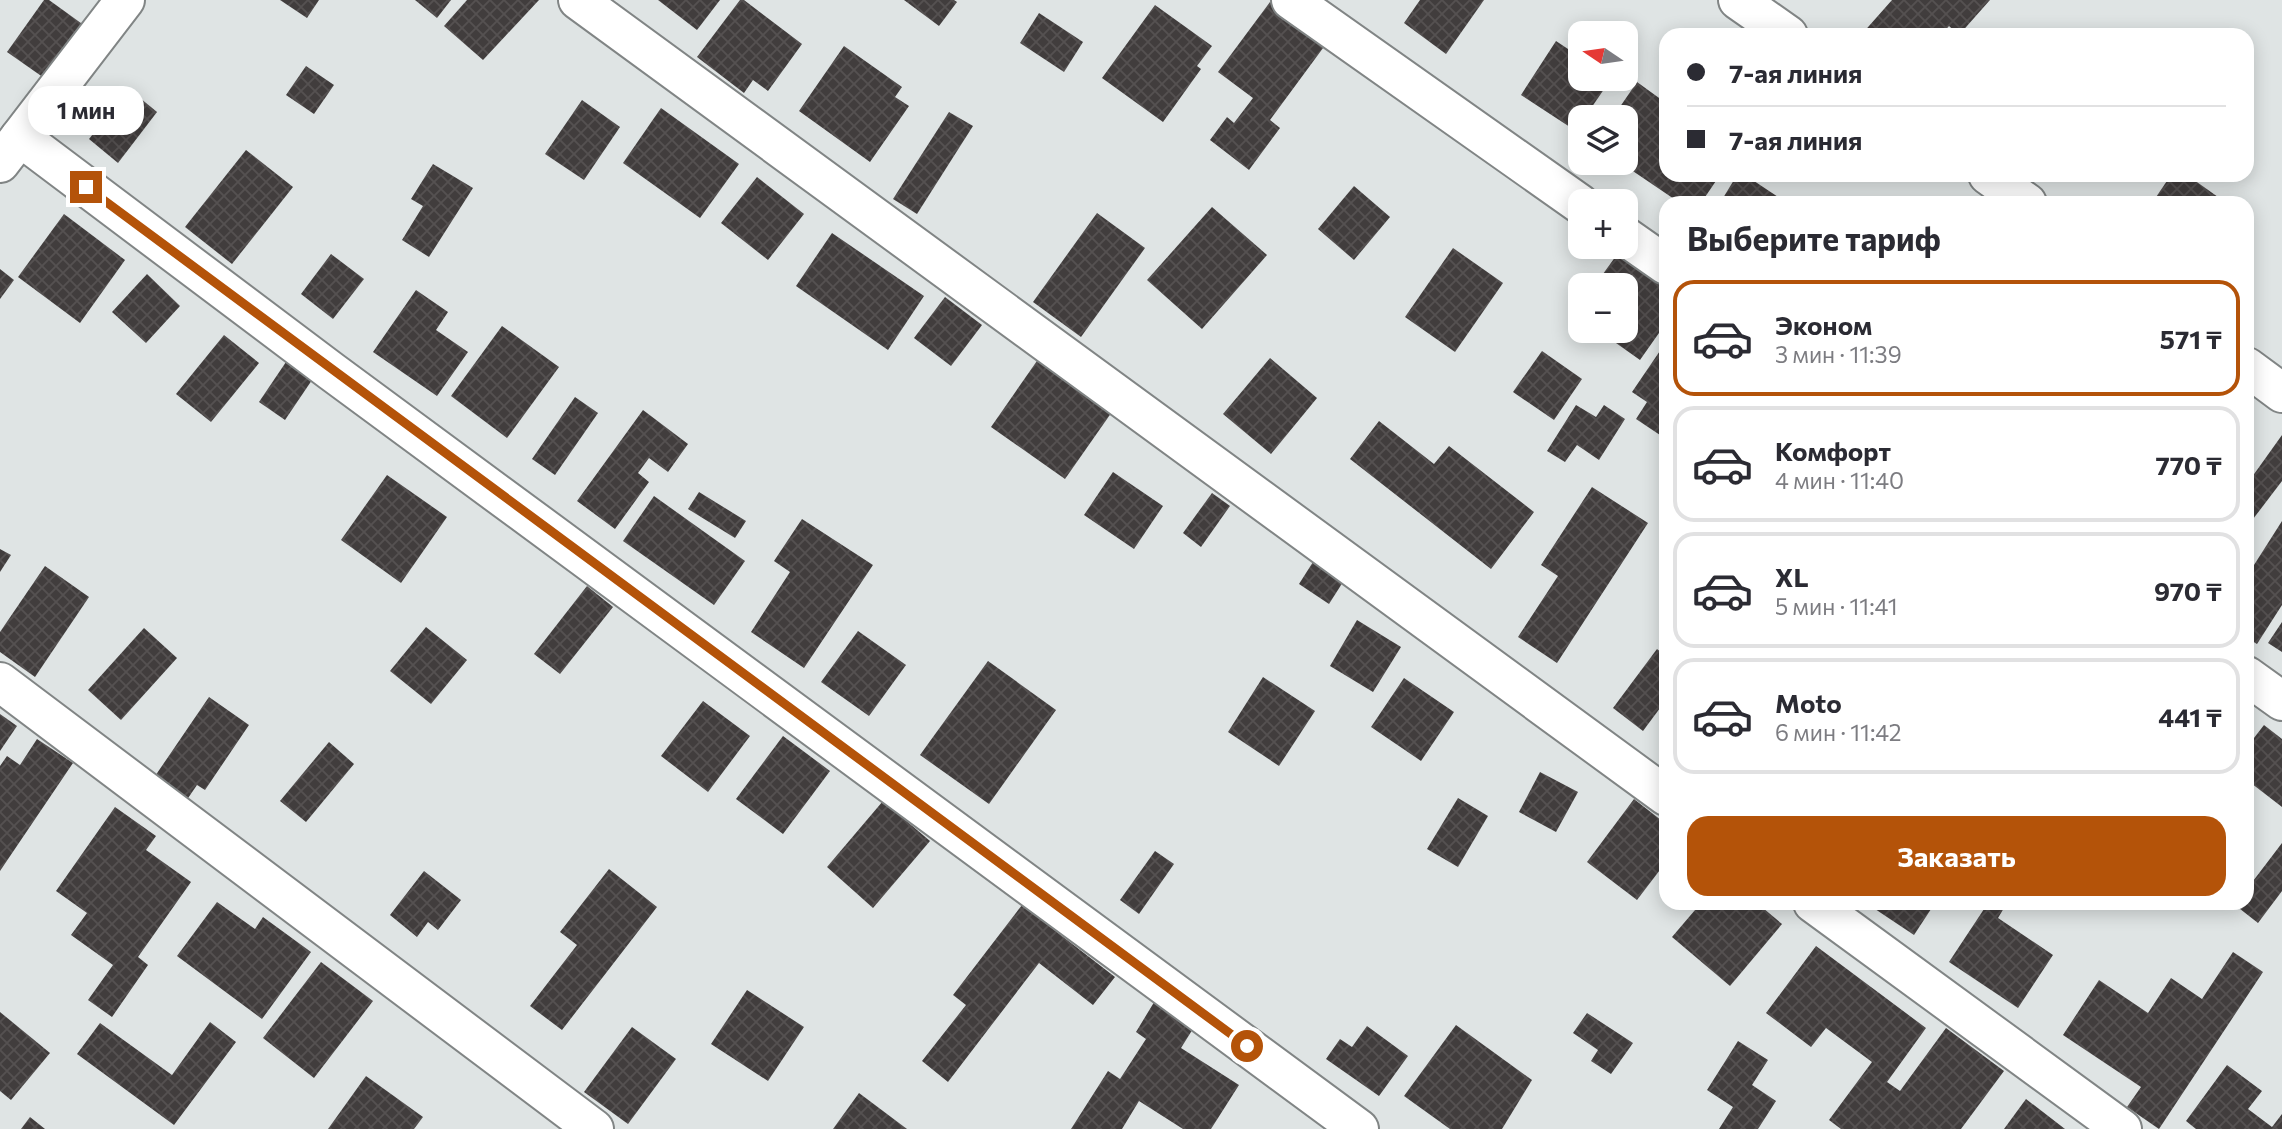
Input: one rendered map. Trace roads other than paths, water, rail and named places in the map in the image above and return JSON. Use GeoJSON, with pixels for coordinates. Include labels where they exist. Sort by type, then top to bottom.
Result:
{"type":"FeatureCollection","features":[{"type":"Feature","properties":{"kind":"street"},"geometry":{"type":"LineString","coordinates":[[125,0],[10,150],[342,379],[1359,1129]]}},
{"type":"Feature","properties":{"kind":"street"},"geometry":{"type":"LineString","coordinates":[[578,0],[1659,791]]}},
{"type":"Feature","properties":{"kind":"street"},"geometry":{"type":"LineString","coordinates":[[1291,0],[1568,196]]}},
{"type":"Feature","properties":{"kind":"street"},"geometry":{"type":"LineString","coordinates":[[1738,0],[1778,28]]}},
{"type":"Feature","properties":{"kind":"street"},"geometry":{"type":"LineString","coordinates":[[1998,182],[2017,196]]}},
{"type":"Feature","properties":{"kind":"street"},"geometry":{"type":"LineString","coordinates":[[1638,245],[1659,260]]}},
{"type":"Feature","properties":{"kind":"street"},"geometry":{"type":"LineString","coordinates":[[2254,372],[2282,393]]}},
{"type":"Feature","properties":{"kind":"street"},"geometry":{"type":"LineString","coordinates":[[2254,681],[2282,701]]}},
{"type":"Feature","properties":{"kind":"street"},"geometry":{"type":"LineString","coordinates":[[0,682],[594,1129]]}},
{"type":"Feature","properties":{"kind":"street"},"geometry":{"type":"LineString","coordinates":[[1823,910],[2122,1129]]}}]}
